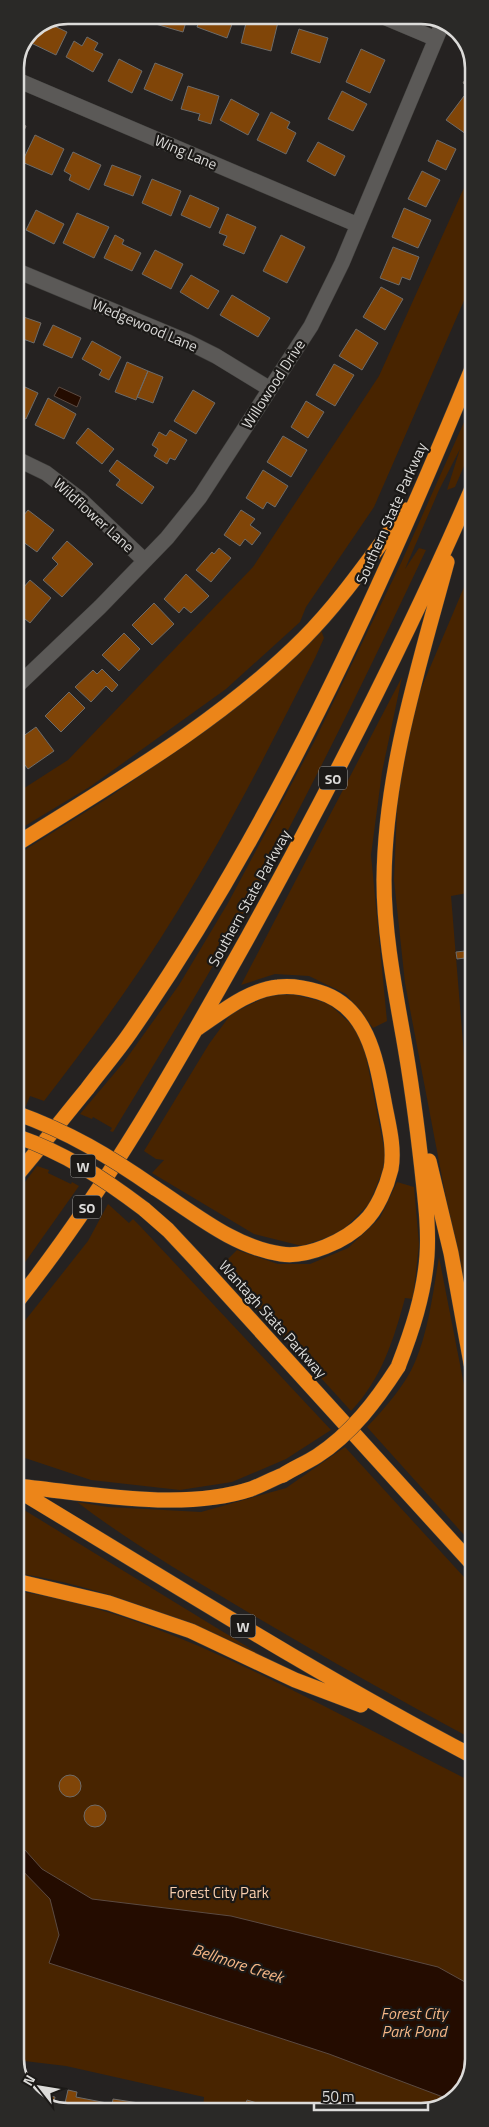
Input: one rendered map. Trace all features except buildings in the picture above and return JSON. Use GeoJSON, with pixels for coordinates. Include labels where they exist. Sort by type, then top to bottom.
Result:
{"type":"FeatureCollection","features":[{"type":"Feature","properties":{"kind":"highway","name":"Southern State Parkway"},"geometry":{"type":"LineString","coordinates":[[24,1166],[129,1036],[223,889],[336,672],[423,487],[465,385]]}},
{"type":"Feature","properties":{"kind":"highway"},"geometry":{"type":"LineString","coordinates":[[24,839],[158,753],[222,709],[264,675],[305,637],[336,602],[423,487]]}},
{"type":"Feature","properties":{"kind":"highway","name":"Southern State Parkway"},"geometry":{"type":"LineString","coordinates":[[24,1294],[57,1251],[114,1166],[153,1106],[197,1029],[277,884],[346,753],[412,620],[465,505]]}},
{"type":"Feature","properties":{"kind":"highway"},"geometry":{"type":"LineString","coordinates":[[24,1488],[146,1500],[215,1497],[251,1489],[282,1475],[318,1455],[349,1430],[376,1401],[398,1367],[421,1300],[427,1257],[427,1217],[414,1103],[387,931],[384,882],[386,837],[401,735],[458,522]]}},
{"type":"Feature","properties":{"kind":"highway"},"geometry":{"type":"LineString","coordinates":[[24,1115],[77,1138],[111,1157],[225,1234],[254,1249],[284,1254],[314,1251],[339,1241],[365,1222],[382,1196],[391,1168],[391,1138],[377,1065],[369,1037],[353,1012],[331,995],[304,987],[278,987],[249,995],[197,1029]]}},
{"type":"Feature","properties":{"kind":"highway"},"geometry":{"type":"LineString","coordinates":[[414,1103],[451,1253],[465,1330]]}},
{"type":"Feature","properties":{"kind":"highway","name":"Wantagh State Parkway"},"geometry":{"type":"LineString","coordinates":[[24,1139],[69,1158],[103,1178],[168,1230],[465,1556]]}},
{"type":"Feature","properties":{"kind":"highway","name":"W"},"geometry":{"type":"LineString","coordinates":[[24,1492],[304,1664],[465,1752]]}},
{"type":"Feature","properties":{"kind":"highway"},"geometry":{"type":"LineString","coordinates":[[24,1583],[109,1603],[191,1631],[295,1680],[405,1721]]}},
{"type":"Feature","properties":{"kind":"street"},"geometry":{"type":"LineString","coordinates":[[400,24],[436,39]]}},
{"type":"Feature","properties":{"kind":"street","name":"Willowood Drive"},"geometry":{"type":"LineString","coordinates":[[24,679],[100,607],[167,538],[200,497],[311,326],[342,263],[440,28]]}},
{"type":"Feature","properties":{"kind":"street","name":"Wing Lane"},"geometry":{"type":"LineString","coordinates":[[24,83],[358,226]]}},
{"type":"Feature","properties":{"kind":"street","name":"Wedgewood Lane"},"geometry":{"type":"LineString","coordinates":[[24,274],[188,342],[216,356],[270,389]]}},
{"type":"Feature","properties":{"kind":"street","name":"Wildflower Lane"},"geometry":{"type":"LineString","coordinates":[[24,462],[46,473],[80,498],[144,560]]}},
{"type":"Feature","properties":{"kind":"green space"},"geometry":{"type":"Polygon","coordinates":[[[465,186],[465,298],[374,507],[306,607],[300,622],[226,689],[91,786],[24,827],[24,788],[68,760],[253,567],[379,376],[465,186]]]}},
{"type":"Feature","properties":{"kind":"green space"},"geometry":{"type":"Polygon","coordinates":[[[465,420],[465,464],[455,487],[447,490],[460,449],[439,490],[405,569],[419,548],[426,550],[331,746],[256,891],[113,1132],[110,1131],[112,1128],[93,1117],[92,1119],[80,1114],[124,1062],[179,985],[228,903],[314,742],[401,563],[465,420]]]}},
{"type":"Feature","properties":{"kind":"green space"},"geometry":{"type":"Polygon","coordinates":[[[465,585],[465,893],[451,896],[465,1068],[465,1298],[405,983],[394,880],[398,788],[415,703],[465,585]]]}},
{"type":"Feature","properties":{"kind":"green space"},"geometry":{"type":"Polygon","coordinates":[[[321,630],[324,638],[265,755],[214,850],[162,937],[113,1008],[44,1101],[30,1096],[26,1106],[24,1105],[24,850],[108,798],[196,737],[321,630]]]}},
{"type":"Feature","properties":{"kind":"green space"},"geometry":{"type":"Polygon","coordinates":[[[402,677],[382,772],[371,855],[387,1021],[373,1028],[346,994],[309,976],[275,974],[241,985],[402,677]]]}},
{"type":"Feature","properties":{"kind":"green space"},"geometry":{"type":"Polygon","coordinates":[[[292,994],[328,1003],[352,1025],[363,1041],[385,1153],[383,1170],[369,1204],[340,1233],[302,1246],[254,1234],[152,1173],[164,1160],[156,1159],[144,1151],[209,1044],[231,1014],[268,996],[292,994]]]}},
{"type":"Feature","properties":{"kind":"green space"},"geometry":{"type":"Polygon","coordinates":[[[37,1166],[49,1170],[48,1173],[71,1184],[72,1182],[79,1186],[24,1264],[24,1183],[37,1166]]]}},
{"type":"Feature","properties":{"kind":"green space"},"geometry":{"type":"Polygon","coordinates":[[[397,1182],[414,1187],[419,1244],[413,1299],[405,1298],[385,1358],[371,1386],[351,1411],[220,1267],[237,1250],[278,1264],[310,1264],[348,1248],[380,1218],[397,1182]]]}},
{"type":"Feature","properties":{"kind":"green space"},"geometry":{"type":"Polygon","coordinates":[[[108,1204],[129,1223],[133,1219],[331,1430],[286,1459],[232,1482],[180,1490],[91,1480],[24,1458],[24,1322],[88,1241],[108,1204]]]}},
{"type":"Feature","properties":{"kind":"green space"},"geometry":{"type":"Polygon","coordinates":[[[439,1257],[465,1390],[465,1536],[367,1427],[387,1405],[411,1371],[420,1349],[439,1257]]]}},
{"type":"Feature","properties":{"kind":"green space"},"geometry":{"type":"Polygon","coordinates":[[[345,1447],[465,1578],[465,1735],[295,1640],[216,1593],[135,1543],[77,1502],[108,1507],[201,1512],[286,1488],[345,1447]]]}},
{"type":"Feature","properties":{"kind":"green space"},"geometry":{"type":"Polygon","coordinates":[[[24,1510],[266,1658],[144,1607],[112,1596],[49,1579],[24,1574],[24,1510]]]}},
{"type":"Feature","properties":{"kind":"green space","name":"Forest City Park"},"geometry":{"type":"Polygon","coordinates":[[[24,1592],[56,1598],[96,1609],[174,1636],[249,1669],[465,1778],[465,2059],[462,2076],[448,2094],[435,2101],[421,2103],[204,2103],[204,2097],[66,2066],[24,2061],[24,2059],[24,1592]]]}},
{"type":"Feature","properties":{"kind":"water"},"geometry":{"type":"Polygon","coordinates":[[[59,387],[81,397],[77,407],[54,396],[59,387]]]}},
{"type":"Feature","properties":{"kind":"water","name":"Forest City Park Pond"},"geometry":{"type":"Polygon","coordinates":[[[24,1849],[42,1869],[92,1899],[231,1916],[438,1967],[465,1982],[465,2059],[462,2076],[454,2088],[443,2097],[329,2054],[49,1963],[59,1935],[50,1899],[24,1872],[24,1849]]]}},
{"type":"Feature","properties":{"kind":"water label","name":"Bellmore Creek"},"geometry":{"type":"Point","coordinates":[238,1963]}}]}
